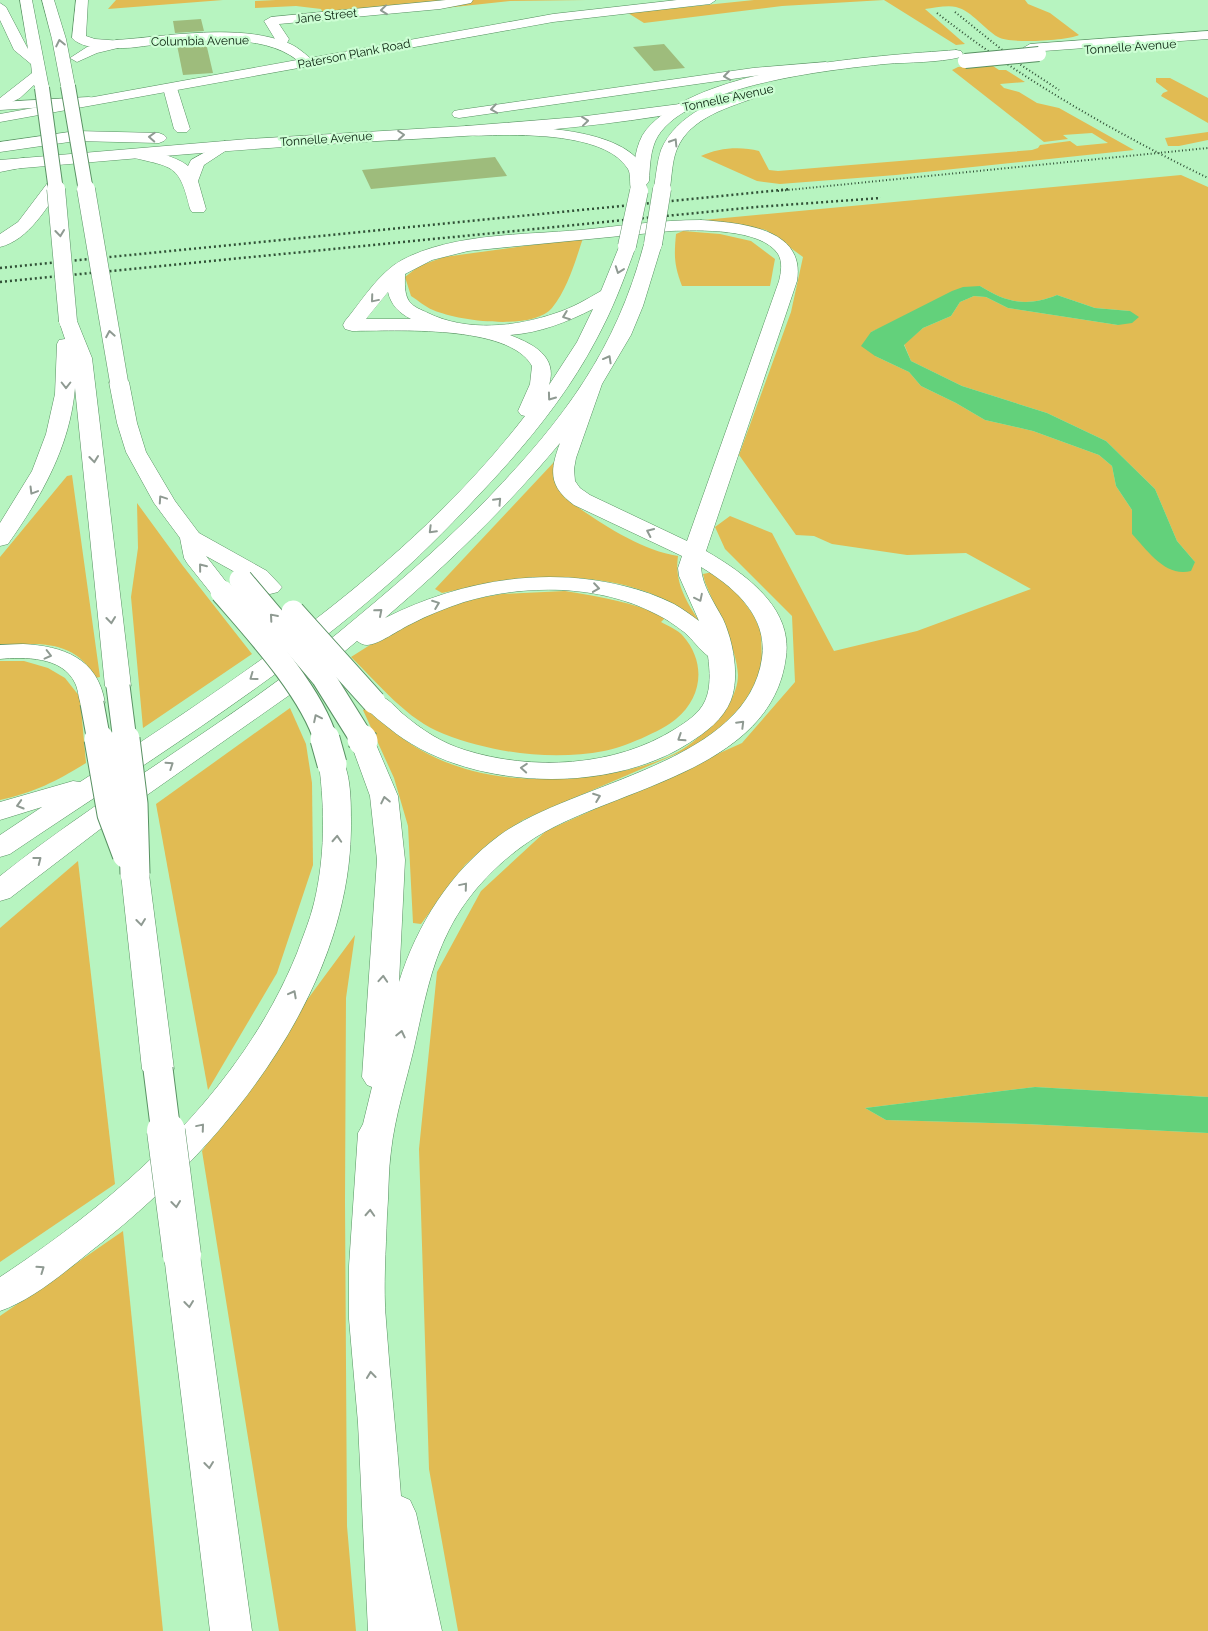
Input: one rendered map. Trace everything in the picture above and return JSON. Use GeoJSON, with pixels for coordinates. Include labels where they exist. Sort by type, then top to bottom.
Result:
{"type":"FeatureCollection","features":[{"type":"Feature","properties":{"kind":"main road"},"geometry":{"type":"LineString","coordinates":[[0,539],[25,503],[44,469],[56,441],[66,393],[65,361],[68,321],[55,184],[40,75],[26,0]]}},
{"type":"Feature","properties":{"kind":"main road"},"geometry":{"type":"LineString","coordinates":[[48,0],[59,39],[68,86],[123,406],[136,452],[148,475],[164,503],[191,538],[260,576],[374,702],[410,733],[431,746],[455,756],[483,763],[536,769],[600,767],[625,762],[667,747],[697,726],[709,714],[718,700],[724,671],[714,627],[690,577],[689,568],[788,281],[791,266],[784,250],[768,239],[748,232],[714,227],[681,226],[448,250],[416,261],[396,273],[352,325],[440,326],[480,331],[524,328],[553,322],[575,313],[610,294]]}},
{"type":"Feature","properties":{"kind":"main road"},"geometry":{"type":"LineString","coordinates":[[68,86],[78,58],[82,0]]}},
{"type":"Feature","properties":{"kind":"main road","name":"Jane Street"},"geometry":{"type":"LineString","coordinates":[[280,44],[282,39],[271,21],[440,5],[467,0]]}},
{"type":"Feature","properties":{"kind":"main road","name":"Paterson Plank Road"},"geometry":{"type":"LineString","coordinates":[[0,118],[553,18],[710,0]]}},
{"type":"Feature","properties":{"kind":"main road"},"geometry":{"type":"LineString","coordinates":[[0,8],[21,50],[40,75]]}},
{"type":"Feature","properties":{"kind":"main road","name":"Tonnelle Avenue"},"geometry":{"type":"LineString","coordinates":[[0,166],[248,144],[466,131],[561,123],[680,108],[860,72],[960,58],[1207,37]]}},
{"type":"Feature","properties":{"kind":"main road"},"geometry":{"type":"LineString","coordinates":[[79,38],[93,43],[117,44]]}},
{"type":"Feature","properties":{"kind":"main road","name":"Columbia Avenue"},"geometry":{"type":"LineString","coordinates":[[117,44],[224,38],[259,40],[280,44],[308,62]]}},
{"type":"Feature","properties":{"kind":"main road"},"geometry":{"type":"LineString","coordinates":[[78,58],[92,50],[117,44]]}},
{"type":"Feature","properties":{"kind":"main road","name":"Tonnelle Avenue"},"geometry":{"type":"LineString","coordinates":[[443,116],[753,72],[880,61],[960,58]]}},
{"type":"Feature","properties":{"kind":"main road"},"geometry":{"type":"LineString","coordinates":[[0,848],[181,728],[246,682],[358,597],[424,538],[514,444],[570,371],[594,329],[610,294],[627,246],[651,134],[669,114],[725,90],[762,80],[880,61]]}},
{"type":"Feature","properties":{"kind":"main road"},"geometry":{"type":"LineString","coordinates":[[0,105],[40,75]]}},
{"type":"Feature","properties":{"kind":"main road"},"geometry":{"type":"LineString","coordinates":[[170,88],[182,129]]}},
{"type":"Feature","properties":{"kind":"main road"},"geometry":{"type":"LineString","coordinates":[[0,891],[118,801],[300,675],[415,581],[478,520],[535,459],[593,385],[624,330],[641,292],[653,244],[669,149],[681,132],[712,110],[755,93]]}},
{"type":"Feature","properties":{"kind":"main road"},"geometry":{"type":"LineString","coordinates":[[560,100],[533,109],[528,113],[538,120],[561,123]]}},
{"type":"Feature","properties":{"kind":"main road"},"geometry":{"type":"LineString","coordinates":[[0,105],[89,101]]}},
{"type":"Feature","properties":{"kind":"main road","name":"Tonnelle Avenue"},"geometry":{"type":"LineString","coordinates":[[248,144],[424,119]]}},
{"type":"Feature","properties":{"kind":"main road"},"geometry":{"type":"LineString","coordinates":[[0,147],[81,135],[214,138],[358,128]]}},
{"type":"Feature","properties":{"kind":"main road"},"geometry":{"type":"LineString","coordinates":[[466,131],[520,130],[547,132],[592,141],[628,158],[636,166],[640,186]]}},
{"type":"Feature","properties":{"kind":"main road"},"geometry":{"type":"LineString","coordinates":[[191,179],[197,163],[225,146]]}},
{"type":"Feature","properties":{"kind":"main road"},"geometry":{"type":"LineString","coordinates":[[136,154],[180,166],[191,179],[198,209]]}},
{"type":"Feature","properties":{"kind":"main road"},"geometry":{"type":"LineString","coordinates":[[0,242],[24,226],[55,184]]}},
{"type":"Feature","properties":{"kind":"main road"},"geometry":{"type":"LineString","coordinates":[[396,273],[396,293],[400,302],[405,307],[440,326]]}},
{"type":"Feature","properties":{"kind":"main road"},"geometry":{"type":"LineString","coordinates":[[370,325],[400,318],[406,312],[405,307]]}},
{"type":"Feature","properties":{"kind":"main road"},"geometry":{"type":"LineString","coordinates":[[68,321],[82,358],[89,410],[118,686],[133,804],[135,874],[158,1069],[231,1631]]}},
{"type":"Feature","properties":{"kind":"main road"},"geometry":{"type":"LineString","coordinates":[[480,331],[524,348],[541,365],[541,379],[514,444]]}},
{"type":"Feature","properties":{"kind":"main road"},"geometry":{"type":"LineString","coordinates":[[374,1150],[409,997],[432,934],[462,888],[500,849],[521,834],[568,809],[645,779],[698,754],[737,728],[751,713],[761,698],[774,666],[775,647],[772,630],[755,600],[738,581],[695,552],[572,494],[564,478],[564,464],[593,385]]}},
{"type":"Feature","properties":{"kind":"main road"},"geometry":{"type":"LineString","coordinates":[[191,538],[195,558],[232,586],[319,672],[344,707],[363,741],[379,777],[388,816],[391,860],[367,1266],[367,1310],[371,1373],[377,1423],[389,1631]]}},
{"type":"Feature","properties":{"kind":"main road"},"geometry":{"type":"LineString","coordinates":[[0,1296],[91,1232],[162,1170],[222,1102],[267,1039],[302,977],[326,914],[335,869],[338,826],[332,764],[323,731],[306,699],[266,644],[232,586],[216,552]]}},
{"type":"Feature","properties":{"kind":"main road"},"geometry":{"type":"LineString","coordinates":[[300,675],[380,630],[422,609],[466,594],[528,584],[594,587],[634,595],[654,602],[683,618],[719,654]]}},
{"type":"Feature","properties":{"kind":"main road"},"geometry":{"type":"LineString","coordinates":[[0,652],[36,652],[61,658],[84,675],[92,703],[112,814],[135,874]]}},
{"type":"Feature","properties":{"kind":"main road"},"geometry":{"type":"LineString","coordinates":[[0,810],[100,780]]}},
{"type":"Feature","properties":{"kind":"main road"},"geometry":{"type":"LineString","coordinates":[[377,1423],[421,1631]]}},
{"type":"Feature","properties":{"kind":"shaded area"},"geometry":{"type":"Polygon","coordinates":[[[116,0],[223,0],[108,9],[116,0]]]}},
{"type":"Feature","properties":{"kind":"shaded area"},"geometry":{"type":"Polygon","coordinates":[[[586,0],[510,1],[445,8],[323,13],[321,9],[296,6],[255,8],[255,1],[586,0]]]}},
{"type":"Feature","properties":{"kind":"shaded area"},"geometry":{"type":"Polygon","coordinates":[[[754,0],[884,0],[782,6],[644,23],[628,13],[754,0]]]}},
{"type":"Feature","properties":{"kind":"shaded area"},"geometry":{"type":"Polygon","coordinates":[[[884,0],[1025,0],[1028,4],[1050,13],[1079,35],[1038,41],[1004,39],[993,34],[962,9],[949,6],[925,9],[965,44],[956,45],[884,0]]]}},
{"type":"Feature","properties":{"kind":"shaded area"},"geometry":{"type":"Polygon","coordinates":[[[990,64],[999,70],[1006,70],[1025,82],[1000,84],[1004,88],[1019,92],[1037,103],[1059,108],[1134,150],[896,175],[780,184],[757,181],[701,156],[722,150],[752,149],[759,151],[769,170],[778,171],[1032,150],[1040,145],[1070,141],[1077,146],[1108,143],[1092,133],[1063,135],[1068,139],[1044,142],[952,70],[958,67],[990,64]]]}},
{"type":"Feature","properties":{"kind":"shaded area"},"geometry":{"type":"Polygon","coordinates":[[[1156,78],[1170,78],[1208,98],[1208,123],[1161,96],[1168,91],[1156,82],[1156,78]]]}},
{"type":"Feature","properties":{"kind":"shaded area"},"geometry":{"type":"Polygon","coordinates":[[[1208,132],[1208,140],[1179,146],[1168,146],[1165,138],[1208,132]]]}},
{"type":"Feature","properties":{"kind":"shaded area"},"geometry":{"type":"Polygon","coordinates":[[[1181,175],[1208,187],[1208,1097],[1035,1087],[865,1108],[886,1120],[1026,1124],[1208,1133],[1208,1631],[458,1631],[429,1469],[419,1149],[437,972],[481,891],[546,831],[742,743],[795,682],[792,616],[725,549],[715,527],[730,516],[772,533],[834,651],[917,631],[1031,589],[966,553],[907,555],[832,544],[814,536],[796,535],[739,455],[791,312],[803,257],[766,230],[703,220],[1181,175]],[[980,286],[871,332],[875,356],[909,372],[921,386],[985,420],[1033,431],[1099,455],[1112,466],[1116,486],[1132,510],[1132,534],[1195,562],[1177,541],[1155,489],[1106,441],[1047,413],[962,386],[911,361],[904,344],[923,328],[951,316],[960,302],[974,296],[986,297],[1008,308],[1118,325],[1130,311],[1095,308],[1057,295],[1027,302],[1008,299],[980,286]]]}},
{"type":"Feature","properties":{"kind":"shaded area"},"geometry":{"type":"Polygon","coordinates":[[[683,231],[720,234],[751,241],[775,259],[770,286],[682,286],[677,272],[675,248],[676,234],[683,231]]]}},
{"type":"Feature","properties":{"kind":"shaded area"},"geometry":{"type":"Polygon","coordinates":[[[583,238],[558,300],[552,308],[542,315],[529,320],[495,322],[459,318],[430,309],[411,296],[405,277],[419,266],[444,257],[583,238]]]}},
{"type":"Feature","properties":{"kind":"shaded area"},"geometry":{"type":"Polygon","coordinates":[[[980,286],[999,296],[1017,301],[1036,301],[1057,295],[1095,308],[1130,311],[1139,317],[1132,323],[1118,325],[1008,308],[986,297],[974,296],[960,302],[951,316],[923,328],[904,345],[911,361],[962,386],[1047,413],[1106,441],[1155,489],[1177,541],[1195,562],[1191,571],[1182,572],[1165,567],[1132,534],[1132,510],[1116,486],[1112,466],[1099,455],[1033,431],[985,420],[921,386],[909,372],[875,356],[861,346],[871,332],[952,291],[963,287],[980,286]]]}},
{"type":"Feature","properties":{"kind":"shaded area"},"geometry":{"type":"Polygon","coordinates":[[[555,461],[554,472],[556,481],[565,498],[605,525],[634,541],[648,548],[678,556],[677,566],[680,584],[691,609],[702,625],[680,608],[649,593],[621,584],[591,579],[531,579],[501,582],[442,593],[435,589],[555,461]]]}},
{"type":"Feature","properties":{"kind":"shaded area"},"geometry":{"type":"Polygon","coordinates":[[[72,475],[100,677],[95,678],[78,656],[67,650],[42,644],[0,646],[0,557],[67,476],[72,475]]]}},
{"type":"Feature","properties":{"kind":"shaded area"},"geometry":{"type":"Polygon","coordinates":[[[137,503],[183,566],[252,654],[143,728],[131,597],[138,548],[137,503]]]}},
{"type":"Feature","properties":{"kind":"shaded area"},"geometry":{"type":"Polygon","coordinates":[[[713,572],[739,595],[754,616],[761,632],[762,665],[757,681],[741,707],[716,732],[688,749],[523,820],[492,841],[465,865],[421,924],[413,923],[408,826],[394,778],[363,710],[368,706],[391,729],[415,747],[442,761],[496,776],[547,779],[575,778],[628,770],[652,763],[674,754],[702,734],[725,710],[736,689],[738,675],[734,653],[703,574],[713,572]]]}},
{"type":"Feature","properties":{"kind":"shaded area"},"geometry":{"type":"Polygon","coordinates":[[[565,591],[592,595],[641,607],[666,617],[661,622],[683,636],[695,657],[698,679],[692,700],[685,710],[670,724],[621,746],[584,754],[543,755],[482,746],[444,734],[418,720],[394,700],[351,657],[381,638],[445,607],[502,594],[565,591]]]}},
{"type":"Feature","properties":{"kind":"shaded area"},"geometry":{"type":"Polygon","coordinates":[[[0,661],[24,661],[48,668],[65,678],[80,697],[86,763],[44,786],[24,794],[0,800],[0,661]]]}},
{"type":"Feature","properties":{"kind":"shaded area"},"geometry":{"type":"Polygon","coordinates":[[[290,708],[306,744],[312,783],[313,865],[277,973],[208,1090],[156,804],[290,708]]]}},
{"type":"Feature","properties":{"kind":"shaded area"},"geometry":{"type":"Polygon","coordinates":[[[78,861],[115,1184],[0,1262],[0,928],[78,861]]]}},
{"type":"Feature","properties":{"kind":"shaded area"},"geometry":{"type":"Polygon","coordinates":[[[355,935],[346,998],[345,1202],[347,1526],[356,1631],[279,1631],[202,1151],[290,1023],[355,935]]]}},
{"type":"Feature","properties":{"kind":"shaded area"},"geometry":{"type":"Polygon","coordinates":[[[1035,1087],[1208,1097],[1208,1133],[1026,1124],[886,1120],[865,1108],[1035,1087]]]}},
{"type":"Feature","properties":{"kind":"shaded area"},"geometry":{"type":"Polygon","coordinates":[[[123,1231],[163,1631],[0,1631],[0,1316],[123,1231]]]}},
{"type":"Feature","properties":{"kind":"building"},"geometry":{"type":"Polygon","coordinates":[[[201,19],[204,31],[175,33],[173,21],[201,19]]]}},
{"type":"Feature","properties":{"kind":"building"},"geometry":{"type":"Polygon","coordinates":[[[206,43],[213,73],[183,75],[177,45],[206,43]]]}},
{"type":"Feature","properties":{"kind":"building"},"geometry":{"type":"Polygon","coordinates":[[[664,44],[685,68],[654,71],[633,47],[664,44]]]}},
{"type":"Feature","properties":{"kind":"building"},"geometry":{"type":"Polygon","coordinates":[[[495,157],[507,176],[371,189],[362,170],[495,157]]]}},
{"type":"Feature","properties":{"kind":"railway"},"geometry":{"type":"LineString","coordinates":[[955,12],[1021,65],[1059,90]]}},
{"type":"Feature","properties":{"kind":"railway"},"geometry":{"type":"LineString","coordinates":[[937,13],[1034,82],[1102,123],[1159,153]]}},
{"type":"Feature","properties":{"kind":"railway"},"geometry":{"type":"LineString","coordinates":[[1159,153],[1208,148]]}},
{"type":"Feature","properties":{"kind":"railway"},"geometry":{"type":"LineString","coordinates":[[778,191],[1159,153]]}},
{"type":"Feature","properties":{"kind":"railway"},"geometry":{"type":"LineString","coordinates":[[1159,153],[1208,178]]}},
{"type":"Feature","properties":{"kind":"railway"},"geometry":{"type":"LineString","coordinates":[[0,268],[791,189]]}},
{"type":"Feature","properties":{"kind":"railway"},"geometry":{"type":"LineString","coordinates":[[0,282],[756,207],[881,198]]}}]}
